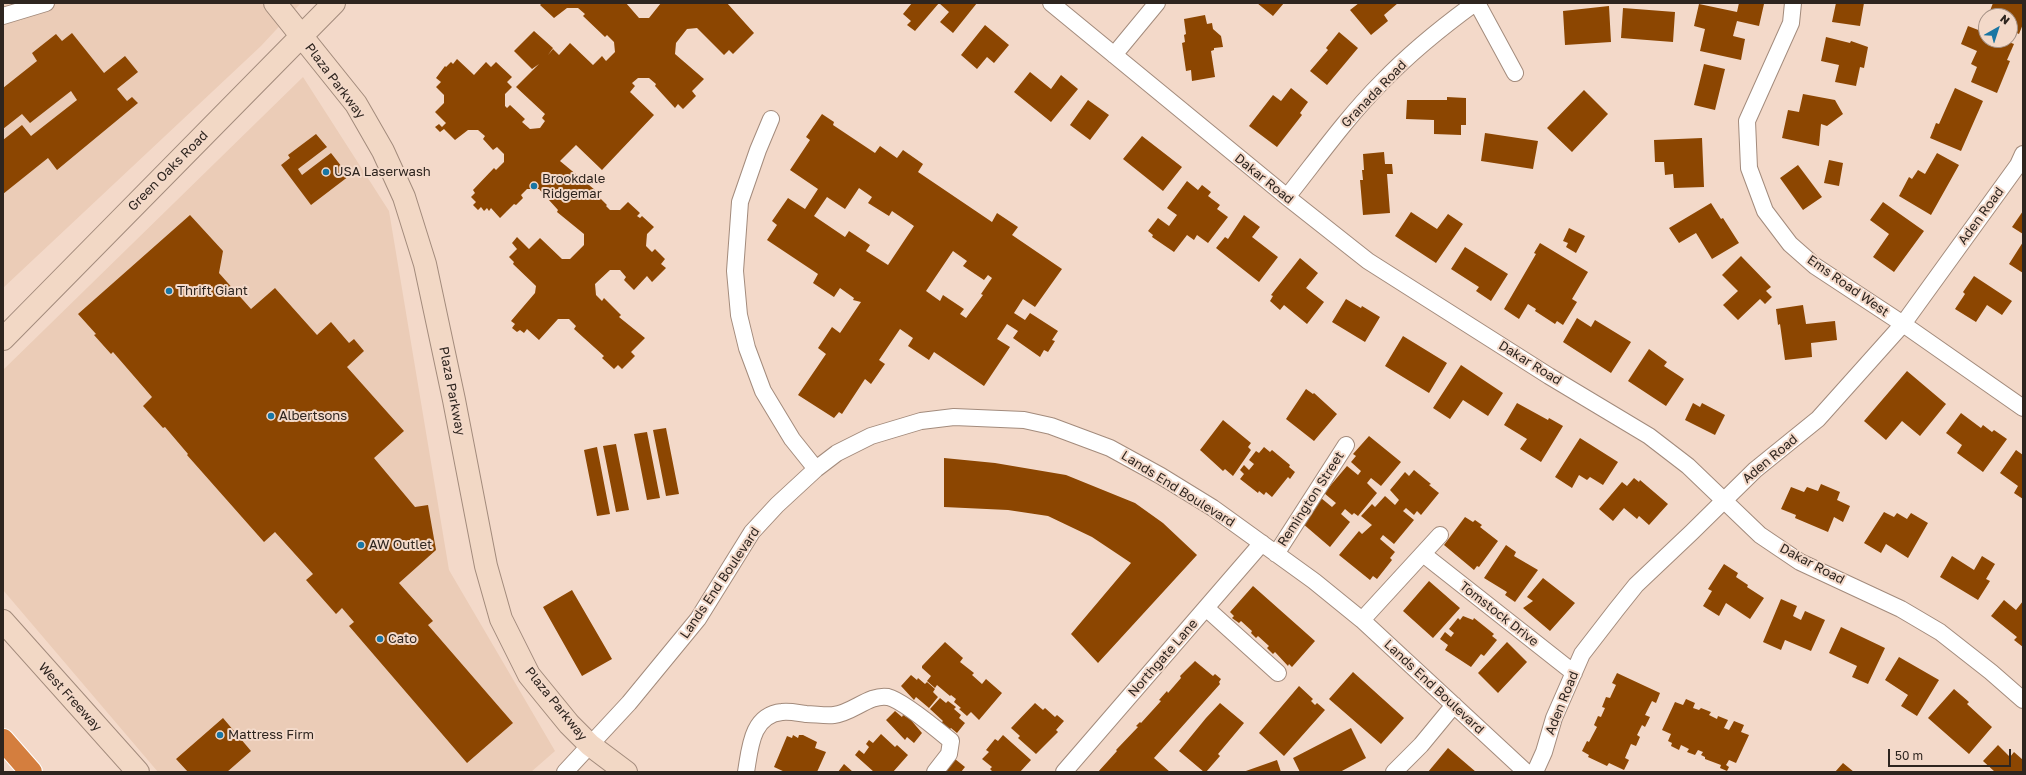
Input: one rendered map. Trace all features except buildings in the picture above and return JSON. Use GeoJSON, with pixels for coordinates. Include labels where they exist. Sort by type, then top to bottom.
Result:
{"type":"FeatureCollection","features":[{"type":"Feature","properties":{"kind":"highway"},"geometry":{"type":"LineString","coordinates":[[3,740],[31,772]]}},
{"type":"Feature","properties":{"kind":"street"},"geometry":{"type":"LineString","coordinates":[[3,16],[46,3]]}},
{"type":"Feature","properties":{"kind":"street","name":"Plaza Parkway"},"geometry":{"type":"LineString","coordinates":[[275,3],[356,104],[383,151],[404,197],[425,264],[454,400],[484,559],[501,619],[529,675],[569,724],[590,745],[626,772]]}},
{"type":"Feature","properties":{"kind":"street","name":"Green Oaks Road"},"geometry":{"type":"LineString","coordinates":[[3,339],[334,3]]}},
{"type":"Feature","properties":{"kind":"street","name":"Dakar Road"},"geometry":{"type":"LineString","coordinates":[[1050,3],[1287,198],[1368,261],[1549,376],[1649,436],[1688,466],[1760,535],[1800,562],[1901,609],[1940,632],[1992,672],[2023,700]]}},
{"type":"Feature","properties":{"kind":"street"},"geometry":{"type":"LineString","coordinates":[[1114,55],[1157,3]]}},
{"type":"Feature","properties":{"kind":"street"},"geometry":{"type":"LineString","coordinates":[[1476,3],[1515,73]]}},
{"type":"Feature","properties":{"kind":"street","name":"Granada Road"},"geometry":{"type":"LineString","coordinates":[[1287,198],[1339,130],[1382,82],[1440,29],[1476,3]]}},
{"type":"Feature","properties":{"kind":"street","name":"Ems Road West"},"geometry":{"type":"LineString","coordinates":[[1793,3],[1791,23],[1747,121],[1749,168],[1765,211],[1790,244],[1815,266],[1903,324],[2023,408]]}},
{"type":"Feature","properties":{"kind":"street"},"geometry":{"type":"LineString","coordinates":[[771,119],[758,150],[740,202],[735,271],[739,315],[747,348],[763,391],[792,439],[816,469]]}},
{"type":"Feature","properties":{"kind":"street","name":"Aden Road"},"geometry":{"type":"LineString","coordinates":[[1535,772],[1544,752],[1554,718],[1582,654],[1636,585],[1755,470],[1818,419],[1903,324],[2018,165],[2023,154]]}},
{"type":"Feature","properties":{"kind":"street","name":"Lands End Boulevard"},"geometry":{"type":"LineString","coordinates":[[565,772],[629,703],[698,619],[752,532],[816,469],[837,453],[871,436],[921,421],[954,417],[1024,420],[1051,426],[1110,448],[1161,476],[1213,508],[1314,581],[1362,620],[1526,772]]}},
{"type":"Feature","properties":{"kind":"street","name":"Remington Street"},"geometry":{"type":"LineString","coordinates":[[1276,554],[1346,445]]}},
{"type":"Feature","properties":{"kind":"street"},"geometry":{"type":"LineString","coordinates":[[1362,620],[1440,535]]}},
{"type":"Feature","properties":{"kind":"street","name":"Northgate Lane"},"geometry":{"type":"LineString","coordinates":[[1064,772],[1262,543]]}},
{"type":"Feature","properties":{"kind":"street","name":"Tomstock Drive"},"geometry":{"type":"LineString","coordinates":[[1423,554],[1574,673]]}},
{"type":"Feature","properties":{"kind":"street"},"geometry":{"type":"LineString","coordinates":[[1206,608],[1278,673]]}},
{"type":"Feature","properties":{"kind":"street","name":"West Freeway"},"geometry":{"type":"LineString","coordinates":[[3,621],[138,772]]}},
{"type":"Feature","properties":{"kind":"street"},"geometry":{"type":"LineString","coordinates":[[746,772],[751,737],[758,726],[766,718],[781,712],[834,715],[850,710],[876,697],[890,697],[928,722],[951,741],[949,754],[934,772]]}},
{"type":"Feature","properties":{"kind":"street"},"geometry":{"type":"LineString","coordinates":[[1394,772],[1422,745],[1454,706]]}},
{"type":"Feature","properties":{"kind":"shaded area"},"geometry":{"type":"Polygon","coordinates":[[[3,3],[301,3],[261,46],[3,288],[3,3]]]}},
{"type":"Feature","properties":{"kind":"shaded area"},"geometry":{"type":"Polygon","coordinates":[[[303,77],[389,211],[449,570],[555,751],[531,772],[158,772],[3,590],[3,370],[303,77]]]}},
{"type":"Feature","properties":{"kind":"place","name":"USA Laserwash"},"geometry":{"type":"Point","coordinates":[326,172]}},
{"type":"Feature","properties":{"kind":"place","name":"Brookdale Ridgemar"},"geometry":{"type":"Point","coordinates":[534,186]}},
{"type":"Feature","properties":{"kind":"place","name":"Thrift Giant"},"geometry":{"type":"Point","coordinates":[169,291]}},
{"type":"Feature","properties":{"kind":"place","name":"Albertsons"},"geometry":{"type":"Point","coordinates":[271,416]}},
{"type":"Feature","properties":{"kind":"place","name":"AW Outlet"},"geometry":{"type":"Point","coordinates":[361,545]}},
{"type":"Feature","properties":{"kind":"place","name":"Cato"},"geometry":{"type":"Point","coordinates":[380,639]}},
{"type":"Feature","properties":{"kind":"place","name":"Mattress Firm"},"geometry":{"type":"Point","coordinates":[220,735]}}]}
